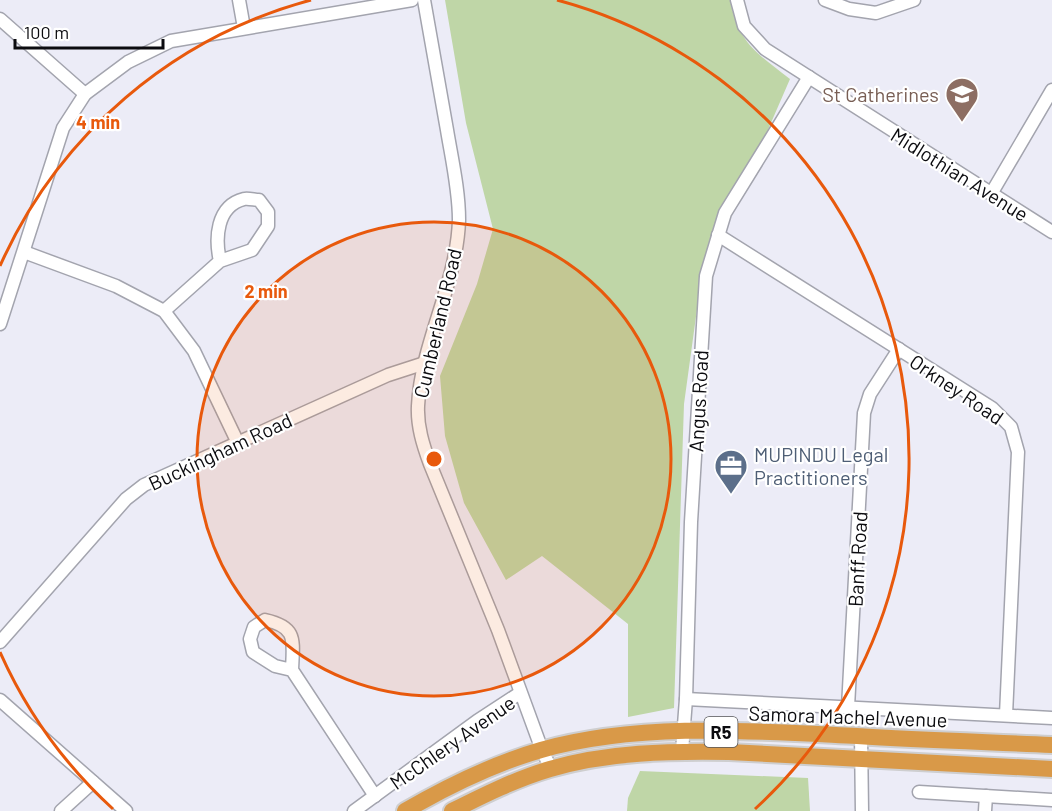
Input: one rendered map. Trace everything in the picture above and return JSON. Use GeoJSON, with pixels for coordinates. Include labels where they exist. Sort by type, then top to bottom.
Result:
{"type":"FeatureCollection","features":[{"type":"Feature","properties":{"kind":"highway","name":"Samora Machel Avenue"},"geometry":{"type":"LineString","coordinates":[[405,811],[452,785],[542,750],[607,737],[683,731],[804,733],[1052,745]]}},
{"type":"Feature","properties":{"kind":"highway","name":"R5"},"geometry":{"type":"LineString","coordinates":[[452,811],[502,786],[551,769],[604,758],[682,751],[1052,769]]}},
{"type":"Feature","properties":{"kind":"street"},"geometry":{"type":"LineString","coordinates":[[239,0],[244,28]]}},
{"type":"Feature","properties":{"kind":"street"},"geometry":{"type":"LineString","coordinates":[[0,324],[63,128],[85,94],[128,62],[171,41],[412,0]]}},
{"type":"Feature","properties":{"kind":"street","name":"Cumberland Road"},"geometry":{"type":"LineString","coordinates":[[424,0],[459,202],[456,247],[425,363],[418,406],[418,422],[423,445],[551,769]]}},
{"type":"Feature","properties":{"kind":"street","name":"Midlothian Avenue"},"geometry":{"type":"LineString","coordinates":[[736,0],[744,26],[765,49],[1052,232]]}},
{"type":"Feature","properties":{"kind":"street"},"geometry":{"type":"LineString","coordinates":[[825,0],[849,9],[876,13],[914,0]]}},
{"type":"Feature","properties":{"kind":"street"},"geometry":{"type":"LineString","coordinates":[[0,19],[85,94]]}},
{"type":"Feature","properties":{"kind":"street","name":"Angus Road"},"geometry":{"type":"LineString","coordinates":[[682,751],[686,699],[691,522],[706,276],[725,213],[809,77]]}},
{"type":"Feature","properties":{"kind":"street"},"geometry":{"type":"LineString","coordinates":[[991,194],[1052,90]]}},
{"type":"Feature","properties":{"kind":"street"},"geometry":{"type":"LineString","coordinates":[[164,311],[220,261],[252,250],[268,226],[268,213],[259,200],[245,199],[231,206],[224,215],[218,230],[217,247],[220,261]]}},
{"type":"Feature","properties":{"kind":"street","name":"Orkney Road"},"geometry":{"type":"LineString","coordinates":[[718,235],[992,408],[1011,427],[1018,452],[1006,715]]}},
{"type":"Feature","properties":{"kind":"street"},"geometry":{"type":"LineString","coordinates":[[24,252],[116,286],[164,311],[194,351],[237,441]]}},
{"type":"Feature","properties":{"kind":"street","name":"Banff Road"},"geometry":{"type":"LineString","coordinates":[[848,707],[864,413],[870,394],[899,350]]}},
{"type":"Feature","properties":{"kind":"street","name":"Buckingham Road"},"geometry":{"type":"LineString","coordinates":[[0,642],[126,499],[144,485],[237,441],[388,375],[425,363]]}},
{"type":"Feature","properties":{"kind":"street"},"geometry":{"type":"LineString","coordinates":[[292,670],[375,796]]}},
{"type":"Feature","properties":{"kind":"street","name":"McChlery Avenue"},"geometry":{"type":"LineString","coordinates":[[354,811],[477,721],[520,693]]}},
{"type":"Feature","properties":{"kind":"street","name":"Samora Machel Avenue"},"geometry":{"type":"LineString","coordinates":[[686,699],[1052,718]]}},
{"type":"Feature","properties":{"kind":"street"},"geometry":{"type":"LineString","coordinates":[[0,700],[126,811]]}},
{"type":"Feature","properties":{"kind":"street"},"geometry":{"type":"LineString","coordinates":[[861,736],[862,811]]}},
{"type":"Feature","properties":{"kind":"street"},"geometry":{"type":"LineString","coordinates":[[61,811],[93,782]]}},
{"type":"Feature","properties":{"kind":"street"},"geometry":{"type":"LineString","coordinates":[[919,792],[1052,800]]}},
{"type":"Feature","properties":{"kind":"street"},"geometry":{"type":"LineString","coordinates":[[985,811],[986,796]]}},
{"type":"Feature","properties":{"kind":"green space"},"geometry":{"type":"Polygon","coordinates":[[[445,0],[730,0],[744,37],[759,54],[790,79],[767,132],[724,212],[701,280],[684,404],[674,708],[628,717],[628,624],[542,556],[506,580],[464,503],[445,436],[440,376],[477,284],[493,229],[466,123],[445,0]]]}},
{"type":"Feature","properties":{"kind":"green space"},"geometry":{"type":"Polygon","coordinates":[[[640,771],[808,778],[810,811],[627,811],[628,798],[640,771]]]}},
{"type":"Feature","properties":{"kind":"place","name":"St Catherines"},"geometry":{"type":"Point","coordinates":[962,123]}},
{"type":"Feature","properties":{"kind":"place","name":"MUPINDU Legal Practitioners"},"geometry":{"type":"Point","coordinates":[731,495]}}]}
